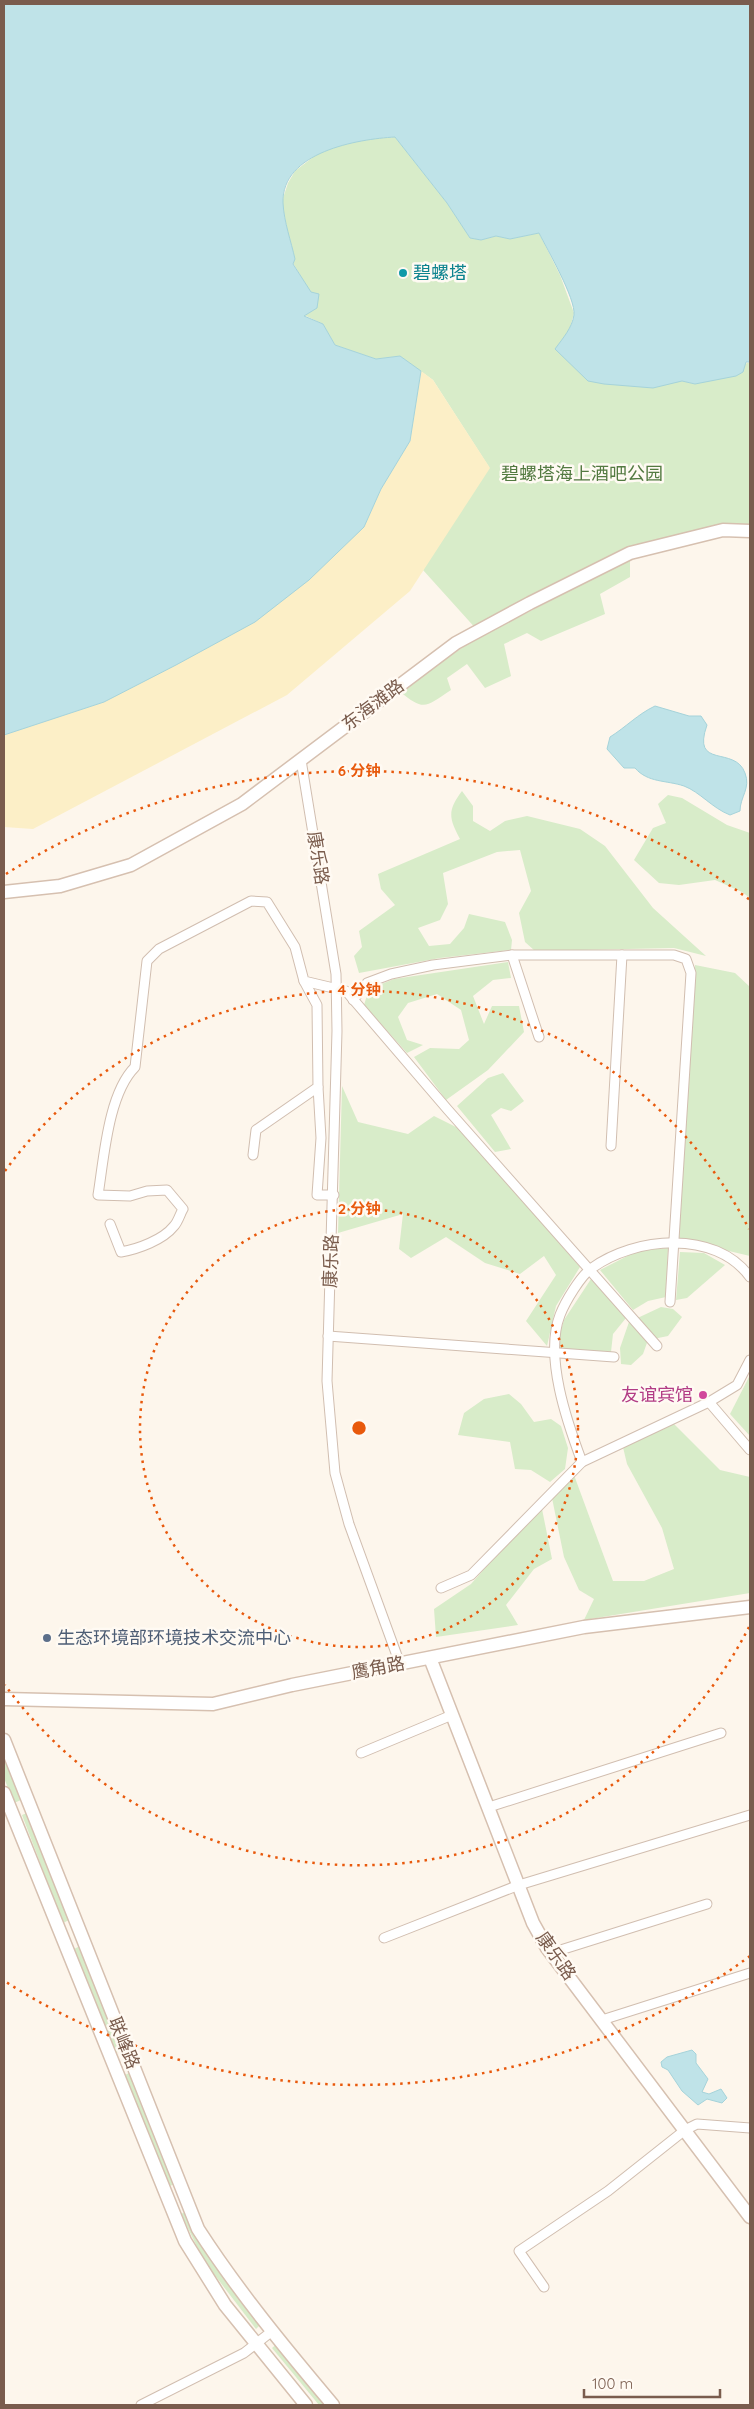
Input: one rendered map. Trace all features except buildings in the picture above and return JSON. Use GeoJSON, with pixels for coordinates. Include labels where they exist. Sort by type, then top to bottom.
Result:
{"type":"FeatureCollection","features":[{"type":"Feature","properties":{"kind":"main road","name":"东海滩路"},"geometry":{"type":"LineString","coordinates":[[4,892],[60,886],[131,865],[242,804],[456,643],[530,602],[630,553],[723,530],[750,531]]}},
{"type":"Feature","properties":{"kind":"main road","name":"鹰角路"},"geometry":{"type":"LineString","coordinates":[[4,1699],[213,1704],[584,1627],[750,1607]]}},
{"type":"Feature","properties":{"kind":"main road","name":"康乐路"},"geometry":{"type":"LineString","coordinates":[[430,1658],[533,1923],[551,1953],[750,2217]]}},
{"type":"Feature","properties":{"kind":"main road","name":"联峰路"},"geometry":{"type":"LineString","coordinates":[[4,1740],[198,2229],[227,2273],[271,2332],[333,2405]]}},
{"type":"Feature","properties":{"kind":"main road","name":"联峰路"},"geometry":{"type":"LineString","coordinates":[[4,1794],[185,2241],[225,2305],[306,2405]]}},
{"type":"Feature","properties":{"kind":"street","name":"康乐路"},"geometry":{"type":"LineString","coordinates":[[301,760],[329,928],[336,987],[334,1195],[327,1381],[335,1473],[349,1524],[400,1664]]}},
{"type":"Feature","properties":{"kind":"street"},"geometry":{"type":"LineString","coordinates":[[110,1224],[121,1252],[130,1251],[157,1239],[174,1227],[183,1209],[167,1190],[147,1191],[130,1196],[98,1195],[111,1120],[125,1077],[135,1067],[147,960],[159,949],[251,902],[267,902],[295,947],[304,981],[317,1005],[321,1138],[317,1195],[334,1195]]}},
{"type":"Feature","properties":{"kind":"street"},"geometry":{"type":"LineString","coordinates":[[353,1000],[367,982],[392,974],[512,955],[674,954],[686,960],[691,972],[670,1302]]}},
{"type":"Feature","properties":{"kind":"street"},"geometry":{"type":"LineString","coordinates":[[512,955],[539,1037]]}},
{"type":"Feature","properties":{"kind":"street"},"geometry":{"type":"LineString","coordinates":[[611,1146],[622,955]]}},
{"type":"Feature","properties":{"kind":"street"},"geometry":{"type":"LineString","coordinates":[[304,981],[336,987],[346,991],[658,1346]]}},
{"type":"Feature","properties":{"kind":"street"},"geometry":{"type":"LineString","coordinates":[[253,1155],[256,1130],[318,1087]]}},
{"type":"Feature","properties":{"kind":"street"},"geometry":{"type":"LineString","coordinates":[[582,1462],[569,1426],[554,1353],[560,1315],[573,1292],[590,1269],[635,1247],[686,1242],[714,1251],[743,1268],[750,1277]]}},
{"type":"Feature","properties":{"kind":"street"},"geometry":{"type":"LineString","coordinates":[[328,1336],[614,1357]]}},
{"type":"Feature","properties":{"kind":"street"},"geometry":{"type":"LineString","coordinates":[[441,1588],[471,1575],[582,1462],[709,1402],[737,1385],[750,1360]]}},
{"type":"Feature","properties":{"kind":"street"},"geometry":{"type":"LineString","coordinates":[[709,1402],[750,1450]]}},
{"type":"Feature","properties":{"kind":"street"},"geometry":{"type":"LineString","coordinates":[[361,1753],[452,1715]]}},
{"type":"Feature","properties":{"kind":"street"},"geometry":{"type":"LineString","coordinates":[[489,1807],[721,1733]]}},
{"type":"Feature","properties":{"kind":"street"},"geometry":{"type":"LineString","coordinates":[[384,1938],[519,1885],[750,1816]]}},
{"type":"Feature","properties":{"kind":"street"},"geometry":{"type":"LineString","coordinates":[[551,1953],[707,1904]]}},
{"type":"Feature","properties":{"kind":"street"},"geometry":{"type":"LineString","coordinates":[[602,2020],[750,1973]]}},
{"type":"Feature","properties":{"kind":"street"},"geometry":{"type":"LineString","coordinates":[[544,2287],[520,2251],[608,2191],[685,2130],[697,2124],[750,2128]]}},
{"type":"Feature","properties":{"kind":"street"},"geometry":{"type":"LineString","coordinates":[[141,2405],[244,2353],[271,2332]]}},
{"type":"Feature","properties":{"kind":"green space","name":"碧螺塔海上酒吧公园"},"geometry":{"type":"Polygon","coordinates":[[[395,137],[447,203],[470,238],[481,240],[496,236],[510,239],[539,233],[560,275],[574,313],[570,328],[682,381],[695,384],[750,362],[750,531],[723,530],[612,562],[478,631],[423,570],[489,467],[433,380],[400,356],[376,359],[335,345],[323,324],[304,315],[311,293],[293,263],[282,201],[288,183],[295,171],[321,151],[362,139],[395,137]]]}},
{"type":"Feature","properties":{"kind":"green space"},"geometry":{"type":"Polygon","coordinates":[[[630,559],[630,577],[600,594],[605,614],[541,641],[527,633],[504,644],[511,676],[485,688],[467,664],[447,678],[451,690],[425,705],[414,702],[399,691],[469,643],[630,559]]]}},
{"type":"Feature","properties":{"kind":"green space"},"geometry":{"type":"Polygon","coordinates":[[[462,791],[473,806],[473,821],[490,831],[505,821],[527,816],[580,829],[605,846],[653,908],[706,956],[674,948],[535,951],[525,942],[519,913],[531,891],[520,850],[497,852],[443,873],[448,904],[440,920],[418,928],[429,946],[450,944],[464,928],[469,914],[505,922],[512,940],[511,950],[440,958],[359,973],[354,956],[362,947],[359,931],[395,905],[381,889],[378,874],[460,839],[451,815],[454,804],[462,791]]]}},
{"type":"Feature","properties":{"kind":"green space"},"geometry":{"type":"Polygon","coordinates":[[[668,795],[682,798],[727,825],[750,833],[750,898],[742,892],[715,880],[679,885],[659,883],[634,860],[653,828],[666,823],[658,804],[668,795]]]}},
{"type":"Feature","properties":{"kind":"green space"},"geometry":{"type":"Polygon","coordinates":[[[508,962],[511,978],[493,980],[473,996],[484,1024],[492,1006],[519,1006],[524,1032],[488,1070],[446,1100],[414,1057],[430,1048],[459,1049],[469,1040],[461,1010],[437,994],[408,1003],[398,1017],[407,1040],[423,1045],[407,1053],[364,1005],[369,989],[394,979],[508,962]]]}},
{"type":"Feature","properties":{"kind":"green space"},"geometry":{"type":"Polygon","coordinates":[[[695,965],[735,973],[750,987],[750,1256],[678,1239],[695,965]]]}},
{"type":"Feature","properties":{"kind":"green space"},"geometry":{"type":"Polygon","coordinates":[[[503,1073],[524,1101],[511,1111],[501,1108],[491,1115],[511,1149],[495,1152],[457,1106],[488,1078],[503,1073]]]}},
{"type":"Feature","properties":{"kind":"green space"},"geometry":{"type":"Polygon","coordinates":[[[342,1086],[358,1122],[408,1134],[434,1116],[462,1130],[580,1267],[556,1306],[547,1346],[526,1321],[556,1275],[544,1256],[520,1274],[485,1263],[446,1237],[411,1258],[399,1249],[403,1214],[338,1233],[342,1086]]]}},
{"type":"Feature","properties":{"kind":"green space"},"geometry":{"type":"Polygon","coordinates":[[[668,1248],[666,1297],[648,1301],[633,1310],[600,1270],[639,1250],[668,1248]]]}},
{"type":"Feature","properties":{"kind":"green space"},"geometry":{"type":"Polygon","coordinates":[[[680,1252],[704,1253],[725,1265],[687,1298],[676,1300],[680,1252]]]}},
{"type":"Feature","properties":{"kind":"green space"},"geometry":{"type":"Polygon","coordinates":[[[591,1279],[626,1318],[613,1334],[611,1352],[556,1348],[564,1320],[591,1279]]]}},
{"type":"Feature","properties":{"kind":"green space"},"geometry":{"type":"Polygon","coordinates":[[[661,1307],[673,1309],[682,1317],[668,1336],[648,1340],[643,1354],[631,1365],[621,1364],[620,1348],[629,1322],[661,1307]]]}},
{"type":"Feature","properties":{"kind":"green space"},"geometry":{"type":"Polygon","coordinates":[[[750,1375],[750,1436],[730,1414],[750,1375]]]}},
{"type":"Feature","properties":{"kind":"green space"},"geometry":{"type":"Polygon","coordinates":[[[509,1394],[521,1404],[534,1422],[551,1419],[561,1426],[568,1448],[565,1469],[550,1482],[531,1470],[515,1469],[510,1442],[458,1435],[464,1413],[484,1399],[509,1394]]]}},
{"type":"Feature","properties":{"kind":"green space"},"geometry":{"type":"Polygon","coordinates":[[[671,1421],[720,1470],[750,1477],[750,1593],[584,1620],[594,1599],[579,1590],[564,1557],[552,1498],[574,1475],[613,1581],[644,1581],[674,1569],[662,1528],[627,1464],[622,1443],[671,1421]]]}},
{"type":"Feature","properties":{"kind":"green space"},"geometry":{"type":"Polygon","coordinates":[[[542,1509],[552,1559],[534,1569],[506,1605],[518,1625],[436,1637],[434,1609],[471,1584],[522,1526],[542,1509]]]}},
{"type":"Feature","properties":{"kind":"green space"},"geometry":{"type":"Polygon","coordinates":[[[4,1759],[21,1800],[14,1803],[4,1778],[4,1759]]]}},
{"type":"Feature","properties":{"kind":"green space"},"geometry":{"type":"Polygon","coordinates":[[[27,1813],[69,1920],[63,1923],[22,1815],[27,1813]]]}},
{"type":"Feature","properties":{"kind":"green space"},"geometry":{"type":"Polygon","coordinates":[[[80,1946],[121,2051],[115,2053],[74,1949],[80,1946]]]}},
{"type":"Feature","properties":{"kind":"green space"},"geometry":{"type":"Polygon","coordinates":[[[131,2072],[176,2184],[169,2186],[125,2075],[131,2072]]]}},
{"type":"Feature","properties":{"kind":"green space"},"geometry":{"type":"Polygon","coordinates":[[[187,2211],[261,2324],[256,2329],[204,2261],[181,2214],[187,2211]]]}},
{"type":"Feature","properties":{"kind":"green space"},"geometry":{"type":"Polygon","coordinates":[[[277,2344],[327,2405],[319,2405],[272,2348],[277,2344]]]}},
{"type":"Feature","properties":{"kind":"sand"},"geometry":{"type":"Polygon","coordinates":[[[421,371],[433,380],[490,468],[410,591],[287,695],[33,829],[4,827],[4,735],[104,702],[364,527],[381,489],[410,441],[421,371]]]}},
{"type":"Feature","properties":{"kind":"water"},"geometry":{"type":"Polygon","coordinates":[[[4,4],[750,4],[750,362],[746,362],[743,372],[736,376],[695,384],[682,381],[653,388],[588,381],[555,349],[567,333],[574,315],[566,286],[539,233],[510,239],[496,236],[481,240],[470,238],[447,203],[395,137],[343,145],[308,160],[294,171],[286,186],[283,203],[295,259],[293,264],[311,292],[319,294],[317,308],[304,316],[323,324],[335,345],[376,359],[400,356],[421,371],[410,441],[381,489],[364,527],[309,580],[255,622],[104,702],[4,735],[4,4]]]}},
{"type":"Feature","properties":{"kind":"water"},"geometry":{"type":"Polygon","coordinates":[[[655,706],[689,716],[701,716],[707,725],[704,739],[705,748],[709,753],[733,760],[740,765],[745,773],[747,783],[740,811],[730,815],[684,786],[651,779],[635,768],[624,768],[607,749],[610,737],[655,706]]]}},
{"type":"Feature","properties":{"kind":"water"},"geometry":{"type":"Polygon","coordinates":[[[692,2050],[696,2054],[696,2063],[708,2079],[702,2092],[709,2094],[721,2089],[727,2098],[722,2103],[707,2099],[698,2105],[682,2091],[668,2070],[662,2067],[661,2062],[667,2057],[692,2050]]]}},
{"type":"Feature","properties":{"kind":"place","name":"碧螺塔"},"geometry":{"type":"Point","coordinates":[403,273]}},
{"type":"Feature","properties":{"kind":"place","name":"友谊宾馆"},"geometry":{"type":"Point","coordinates":[703,1395]}},
{"type":"Feature","properties":{"kind":"place","name":"生态环境部环境技术交流中心"},"geometry":{"type":"Point","coordinates":[47,1638]}}]}
